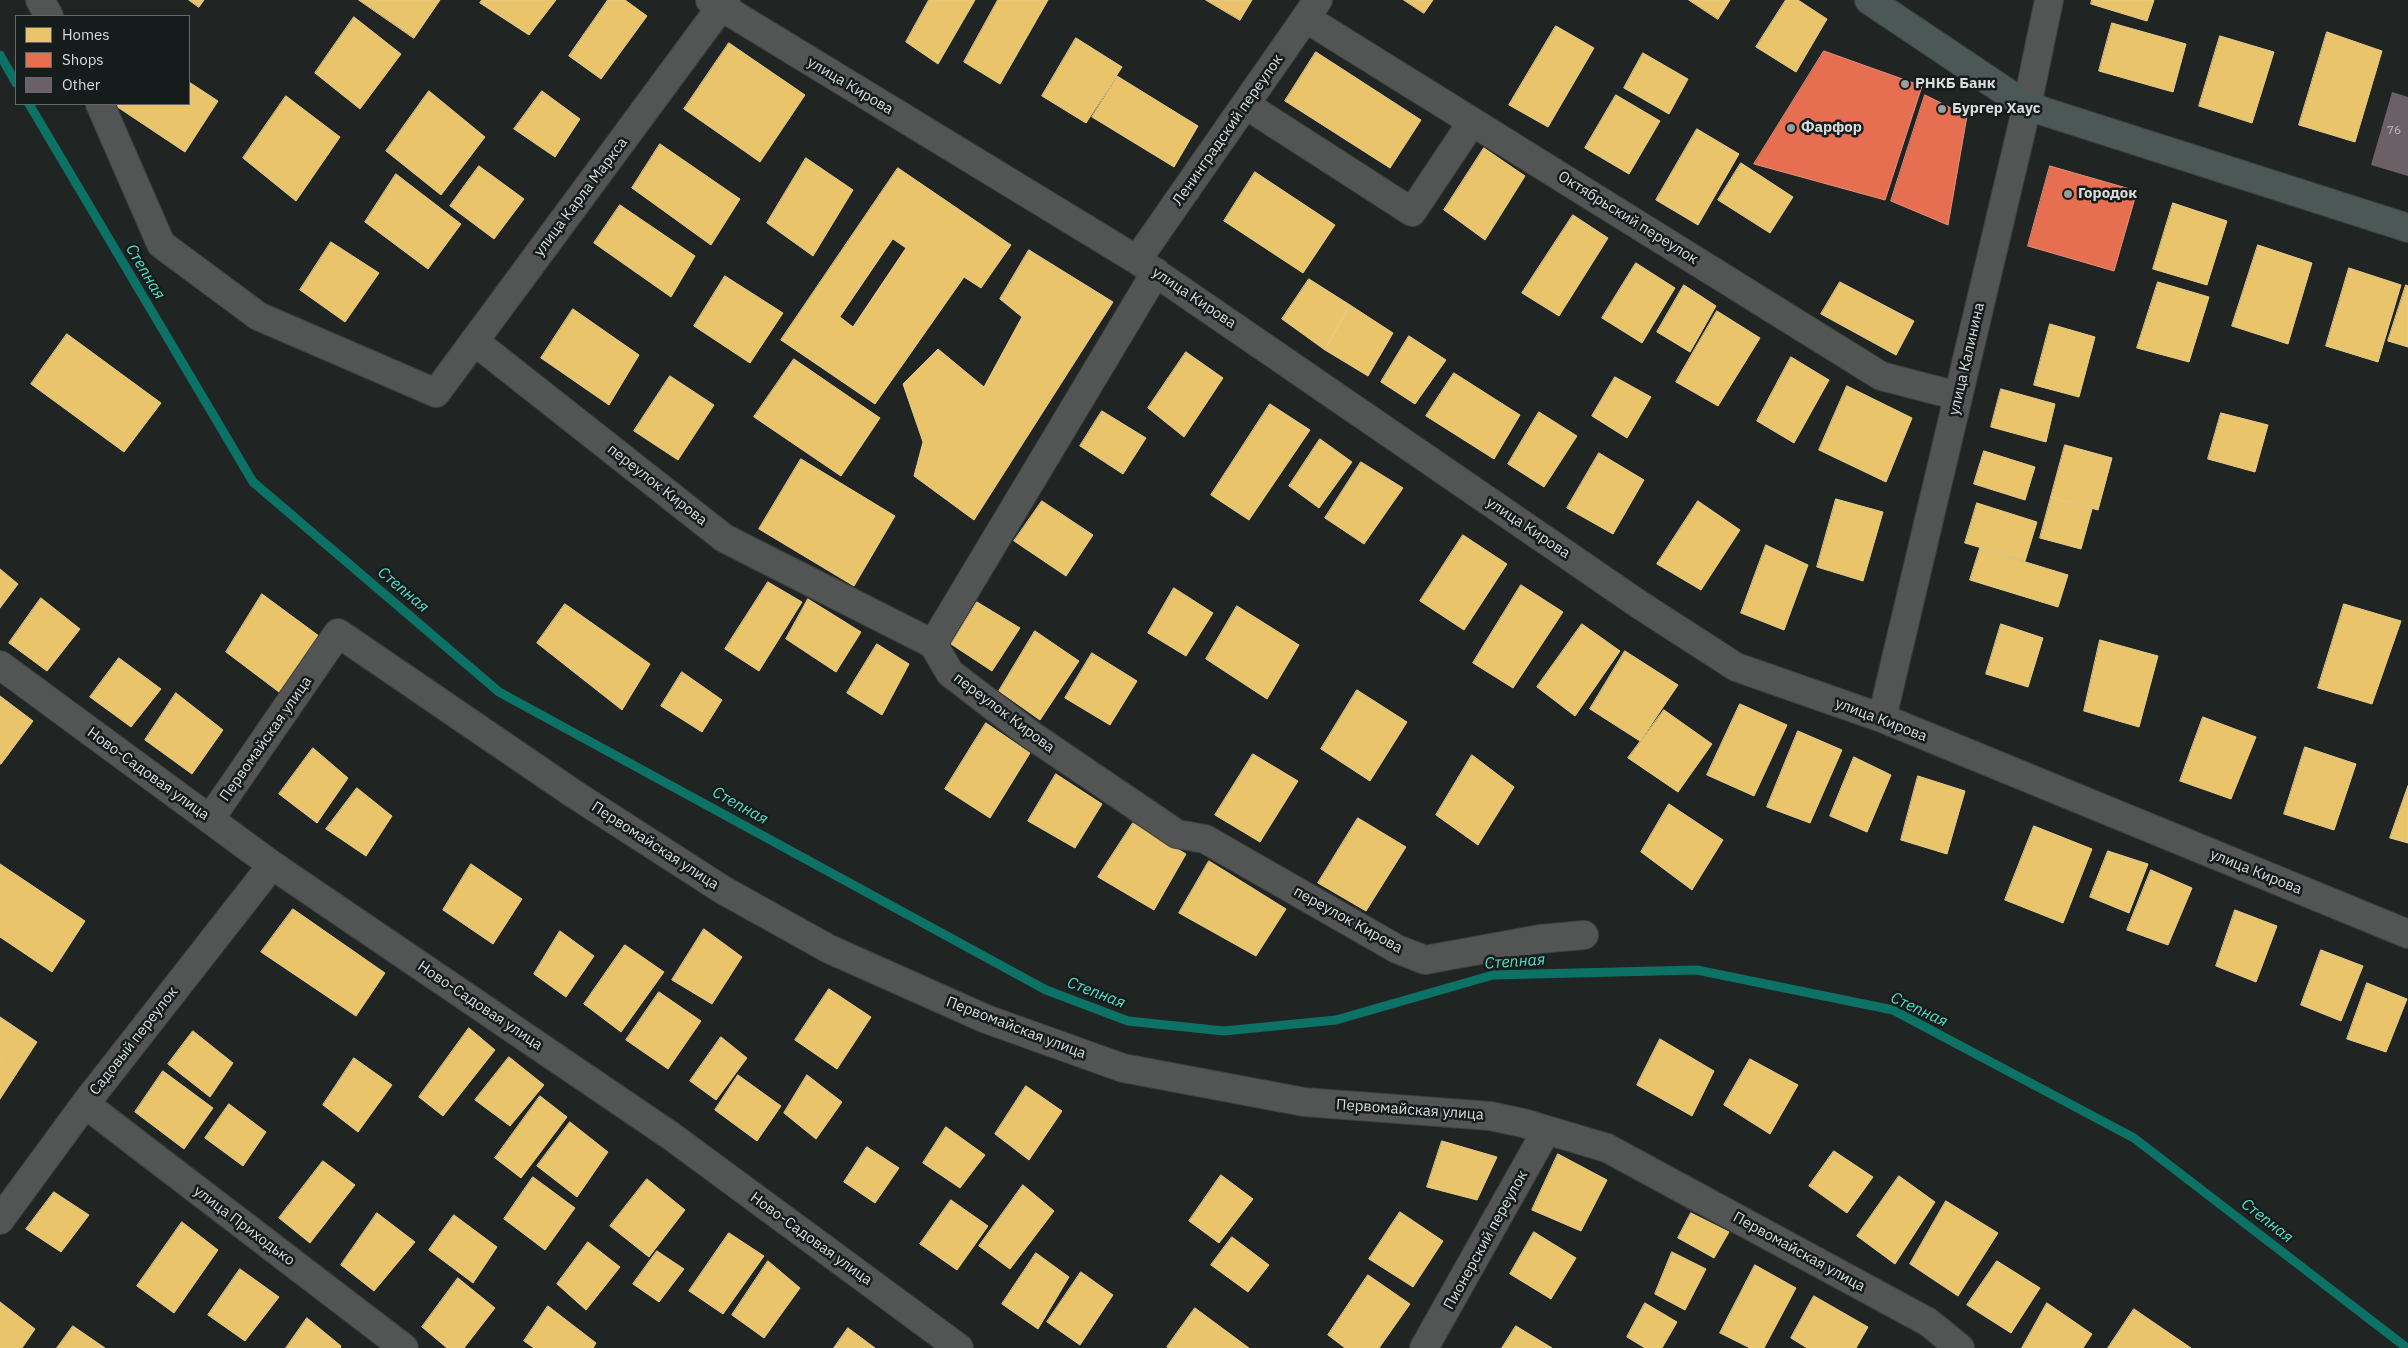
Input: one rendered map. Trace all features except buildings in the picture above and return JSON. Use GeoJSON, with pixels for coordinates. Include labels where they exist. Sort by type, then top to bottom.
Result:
{"type":"FeatureCollection","features":[{"type":"Feature","properties":{"kind":"main road"},"geometry":{"type":"LineString","coordinates":[[1869,0],[2027,106],[2408,228]]}},
{"type":"Feature","properties":{"kind":"street"},"geometry":{"type":"LineString","coordinates":[[40,0],[48,15]]}},
{"type":"Feature","properties":{"kind":"street","name":"улица Калинина"},"geometry":{"type":"LineString","coordinates":[[1882,718],[2027,106],[2049,0]]}},
{"type":"Feature","properties":{"kind":"street","name":"улица Кирова"},"geometry":{"type":"LineString","coordinates":[[719,3],[1147,266],[1640,604],[1736,667],[1882,718],[2408,934]]}},
{"type":"Feature","properties":{"kind":"street","name":"улица Карла Маркса"},"geometry":{"type":"LineString","coordinates":[[100,105],[161,244],[258,316],[436,393],[719,3]]}},
{"type":"Feature","properties":{"kind":"street","name":"Ленинградский переулок"},"geometry":{"type":"LineString","coordinates":[[934,644],[1147,266],[1246,105],[1312,9]]}},
{"type":"Feature","properties":{"kind":"street","name":"Октябрьский переулок"},"geometry":{"type":"LineString","coordinates":[[1312,9],[1472,122],[1881,376],[1958,396]]}},
{"type":"Feature","properties":{"kind":"street"},"geometry":{"type":"LineString","coordinates":[[1246,105],[1412,212],[1472,122]]}},
{"type":"Feature","properties":{"kind":"street","name":"переулок Кирова"},"geometry":{"type":"LineString","coordinates":[[474,341],[724,538],[934,644],[950,673],[1031,735],[1177,834],[1206,839],[1397,949],[1425,960],[1540,939],[1584,935]]}},
{"type":"Feature","properties":{"kind":"street","name":"Первомайская улица"},"geometry":{"type":"LineString","coordinates":[[210,819],[338,633],[574,794],[723,890],[829,949],[986,1020],[1123,1068],[1304,1102],[1490,1116],[1523,1123],[1607,1148],[1928,1322],[1960,1348]]}},
{"type":"Feature","properties":{"kind":"street","name":"Ново-Садовая улица"},"geometry":{"type":"LineString","coordinates":[[0,665],[272,865],[671,1136],[959,1348]]}},
{"type":"Feature","properties":{"kind":"street","name":"Садовый переулок"},"geometry":{"type":"LineString","coordinates":[[0,1220],[85,1104],[272,865]]}},
{"type":"Feature","properties":{"kind":"street","name":"улица Приходько"},"geometry":{"type":"LineString","coordinates":[[85,1104],[404,1348]]}},
{"type":"Feature","properties":{"kind":"street","name":"Пионерский переулок"},"geometry":{"type":"LineString","coordinates":[[1431,1345],[1546,1131]]}},
{"type":"Feature","properties":{"kind":"waterway","name":"Степная"},"geometry":{"type":"LineString","coordinates":[[0,55],[15,81]]}},
{"type":"Feature","properties":{"kind":"waterway","name":"Степная"},"geometry":{"type":"LineString","coordinates":[[30,105],[253,482],[499,692],[1046,990],[1128,1021],[1224,1031],[1336,1020],[1493,975],[1697,970],[1893,1010],[2134,1138],[2407,1348]]}},
{"type":"Feature","properties":{"kind":"place","name":"РНКБ Банк"},"geometry":{"type":"Point","coordinates":[1905,84]}},
{"type":"Feature","properties":{"kind":"place","name":"Бургер Хаус"},"geometry":{"type":"Point","coordinates":[1942,109]}},
{"type":"Feature","properties":{"kind":"place","name":"Фарфор"},"geometry":{"type":"Point","coordinates":[1791,128]}},
{"type":"Feature","properties":{"kind":"place","name":"Городок"},"geometry":{"type":"Point","coordinates":[2068,194]}}]}
